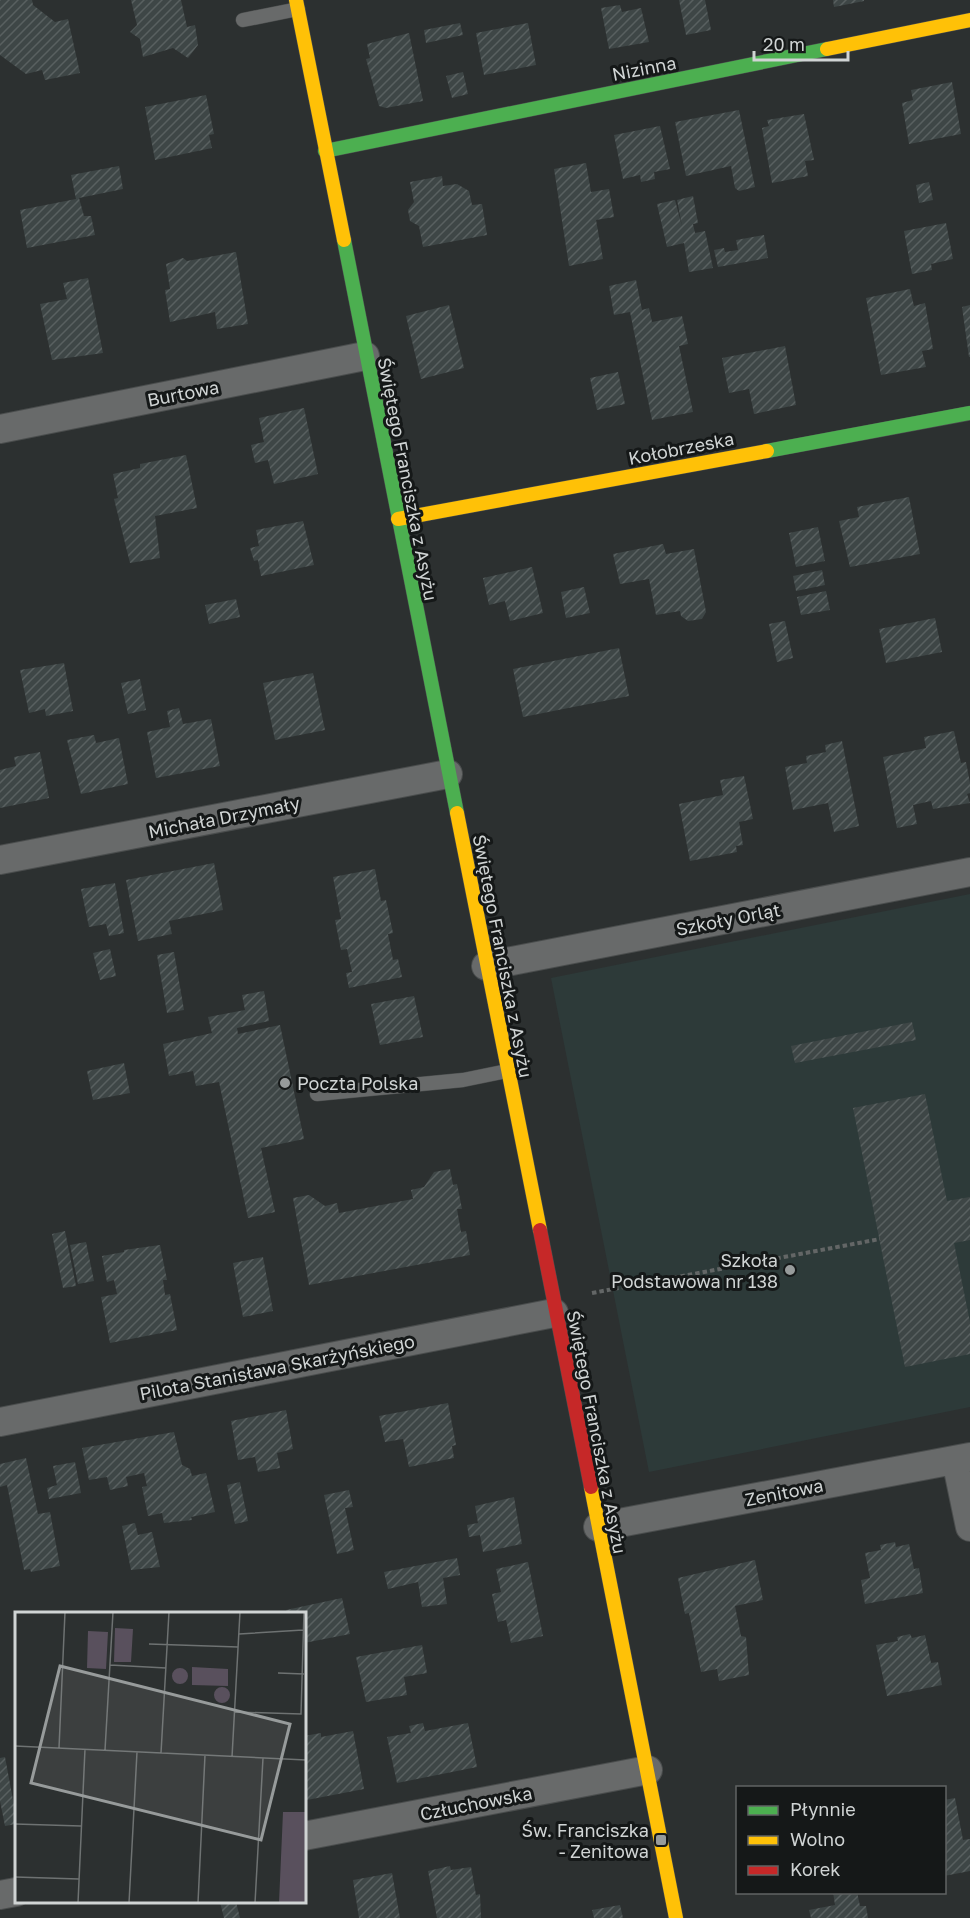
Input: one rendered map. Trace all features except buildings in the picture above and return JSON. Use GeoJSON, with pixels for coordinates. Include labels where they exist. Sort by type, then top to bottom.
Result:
{"type":"FeatureCollection","features":[{"type":"Feature","properties":{"kind":"street","name":"Świętego Franciszka z Asyżu"},"geometry":{"type":"LineString","coordinates":[[297,5],[676,1918]]}},
{"type":"Feature","properties":{"kind":"street","name":"Nizinna"},"geometry":{"type":"LineString","coordinates":[[325,151],[970,20]]}},
{"type":"Feature","properties":{"kind":"street","name":"Burtowa"},"geometry":{"type":"LineString","coordinates":[[0,429],[365,356]]}},
{"type":"Feature","properties":{"kind":"street","name":"Kołobrzeska"},"geometry":{"type":"LineString","coordinates":[[398,519],[970,413]]}},
{"type":"Feature","properties":{"kind":"street","name":"Michała Drzymały"},"geometry":{"type":"LineString","coordinates":[[0,860],[448,774]]}},
{"type":"Feature","properties":{"kind":"street","name":"Szkoły Orląt"},"geometry":{"type":"LineString","coordinates":[[486,966],[970,872]]}},
{"type":"Feature","properties":{"kind":"street","name":"Pilota Stanisława Skarżyńskiego"},"geometry":{"type":"LineString","coordinates":[[0,1422],[555,1313]]}},
{"type":"Feature","properties":{"kind":"street","name":"Zenitowa"},"geometry":{"type":"LineString","coordinates":[[598,1527],[963,1458]]}},
{"type":"Feature","properties":{"kind":"street"},"geometry":{"type":"LineString","coordinates":[[963,1458],[970,1527]]}},
{"type":"Feature","properties":{"kind":"street","name":"Człuchowska"},"geometry":{"type":"LineString","coordinates":[[306,1836],[648,1770]]}},
{"type":"Feature","properties":{"kind":"street"},"geometry":{"type":"LineString","coordinates":[[0,1895],[15,1892]]}},
{"type":"Feature","properties":{"kind":"lane"},"geometry":{"type":"LineString","coordinates":[[243,20],[297,5]]}},
{"type":"Feature","properties":{"kind":"lane"},"geometry":{"type":"LineString","coordinates":[[317,1094],[462,1080],[507,1071]]}},
{"type":"Feature","properties":{"kind":"path"},"geometry":{"type":"LineString","coordinates":[[592,1293],[879,1239]]}},
{"type":"Feature","properties":{"kind":"shaded area","name":"Szkoła Podstawowa nr 138"},"geometry":{"type":"Polygon","coordinates":[[[970,894],[970,1407],[649,1472],[551,978],[970,894]]]}},
{"type":"Feature","properties":{"kind":"traffic: fast"},"geometry":{"type":"LineString","coordinates":[[325,151],[827,49]]}},
{"type":"Feature","properties":{"kind":"traffic: fast"},"geometry":{"type":"LineString","coordinates":[[344,240],[457,813]]}},
{"type":"Feature","properties":{"kind":"traffic: fast"},"geometry":{"type":"LineString","coordinates":[[767,451],[970,413]]}},
{"type":"Feature","properties":{"kind":"traffic: slow"},"geometry":{"type":"LineString","coordinates":[[296,0],[344,240]]}},
{"type":"Feature","properties":{"kind":"traffic: slow"},"geometry":{"type":"LineString","coordinates":[[827,49],[970,20]]}},
{"type":"Feature","properties":{"kind":"traffic: slow"},"geometry":{"type":"LineString","coordinates":[[398,519],[767,451]]}},
{"type":"Feature","properties":{"kind":"traffic: slow"},"geometry":{"type":"LineString","coordinates":[[457,813],[540,1230]]}},
{"type":"Feature","properties":{"kind":"traffic: slow"},"geometry":{"type":"LineString","coordinates":[[591,1487],[676,1918]]}},
{"type":"Feature","properties":{"kind":"traffic: jam"},"geometry":{"type":"LineString","coordinates":[[540,1230],[591,1487]]}},
{"type":"Feature","properties":{"kind":"place","name":"Poczta Polska"},"geometry":{"type":"Point","coordinates":[285,1083]}},
{"type":"Feature","properties":{"kind":"place","name":"Szkoła Podstawowa nr 138"},"geometry":{"type":"Point","coordinates":[790,1270]}},
{"type":"Feature","properties":{"kind":"place","name":"Św. Franciszka - Zenitowa"},"geometry":{"type":"Point","coordinates":[661,1840]}}]}
